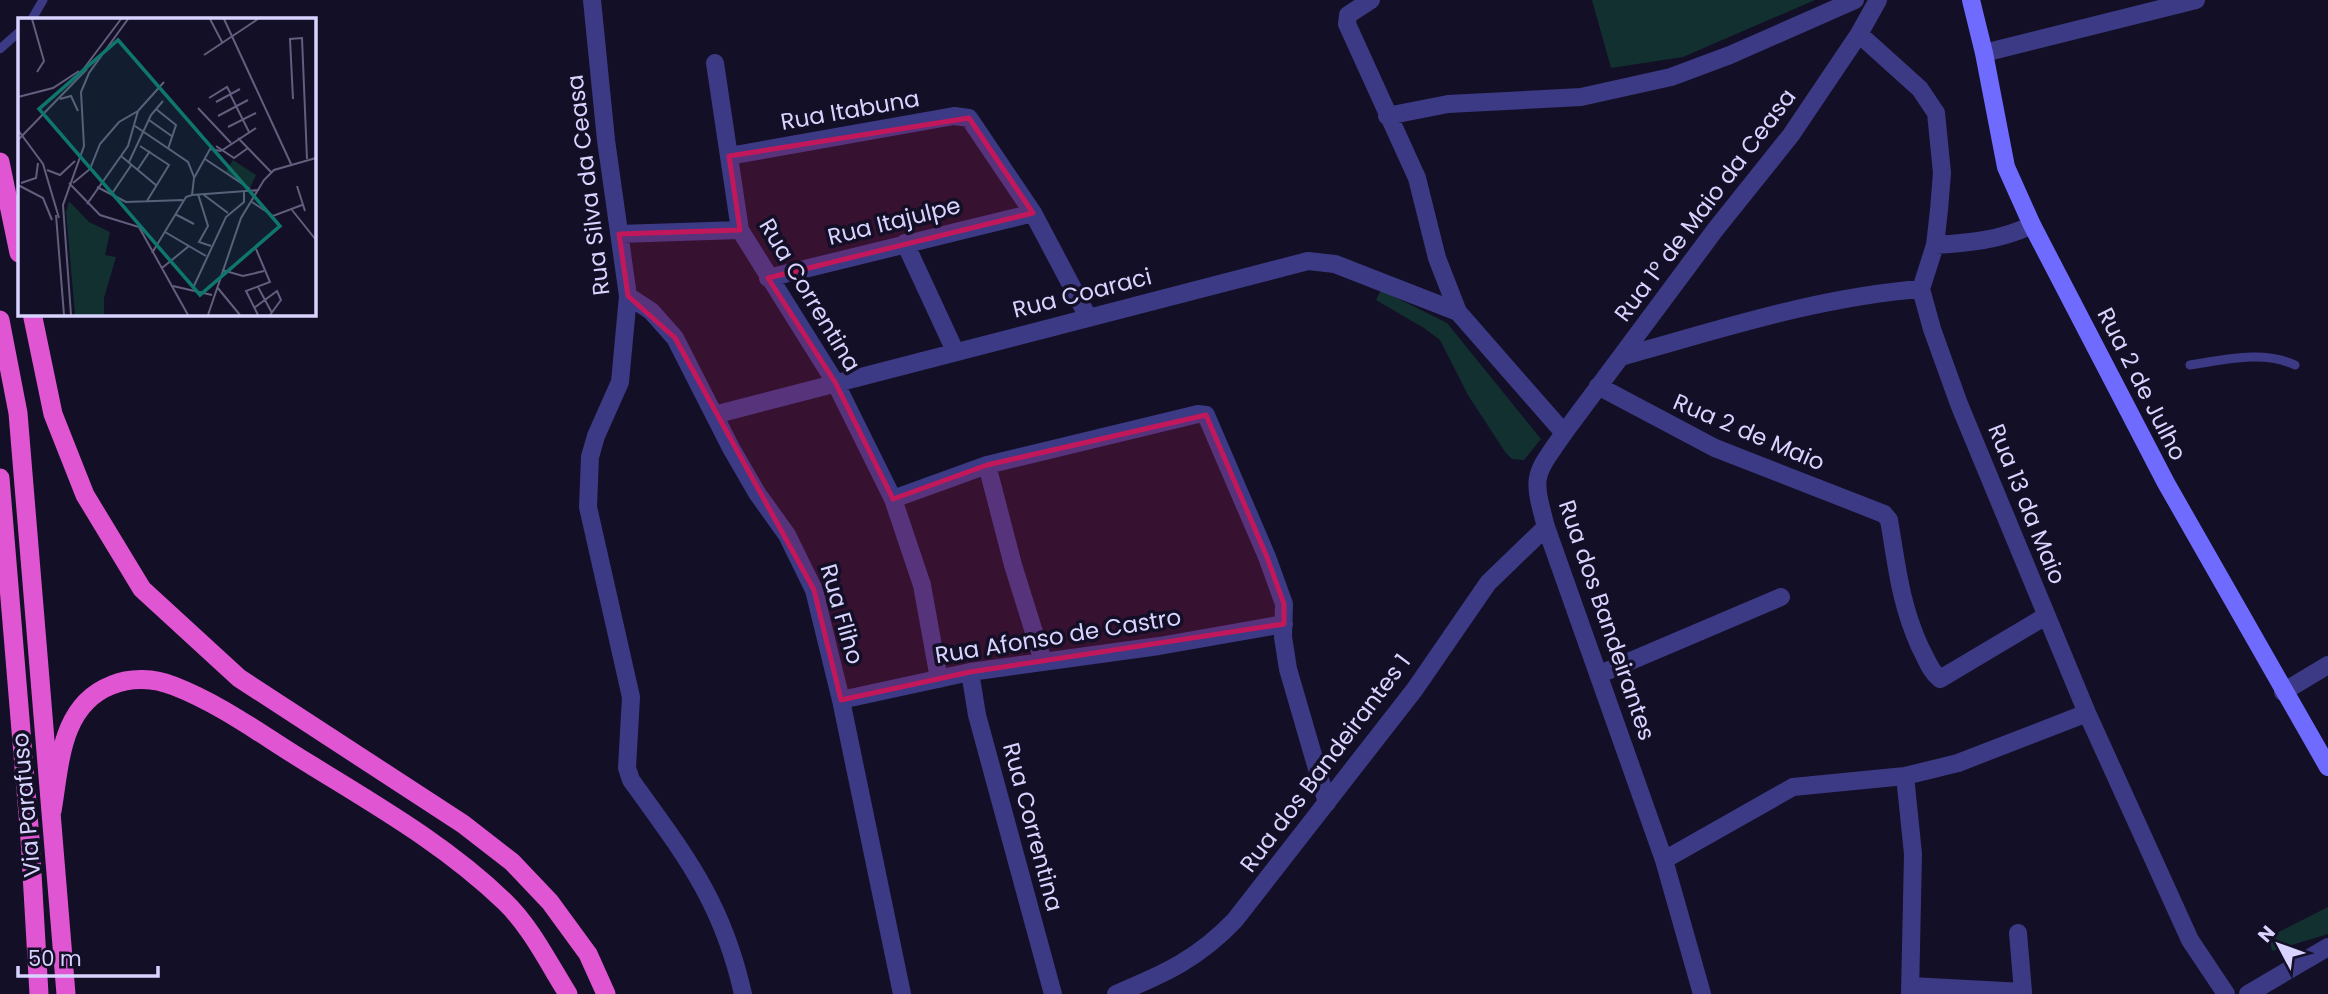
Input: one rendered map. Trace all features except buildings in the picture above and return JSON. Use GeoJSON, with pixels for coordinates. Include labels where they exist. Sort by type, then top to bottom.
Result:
{"type":"FeatureCollection","features":[{"type":"Feature","properties":{"kind":"highway"},"geometry":{"type":"LineString","coordinates":[[0,162],[18,248]]}},
{"type":"Feature","properties":{"kind":"highway"},"geometry":{"type":"LineString","coordinates":[[32,315],[53,414],[85,495],[142,589],[239,678],[463,824],[512,862],[550,902],[588,954],[606,994]]}},
{"type":"Feature","properties":{"kind":"highway","name":"Via Parafuso"},"geometry":{"type":"LineString","coordinates":[[0,320],[18,413],[66,994]]}},
{"type":"Feature","properties":{"kind":"highway","name":"Via Parafuso"},"geometry":{"type":"LineString","coordinates":[[0,478],[30,839],[39,994]]}},
{"type":"Feature","properties":{"kind":"highway"},"geometry":{"type":"LineString","coordinates":[[52,811],[63,742],[70,722],[85,702],[110,685],[134,679],[172,685],[236,718],[402,820],[470,869],[508,905],[568,994]]}},
{"type":"Feature","properties":{"kind":"main road","name":"Rua 2 de Julho"},"geometry":{"type":"LineString","coordinates":[[1971,0],[2006,167],[2032,225],[2166,483],[2328,767]]}},
{"type":"Feature","properties":{"kind":"street","name":"Rua Silva da Ceasa"},"geometry":{"type":"LineString","coordinates":[[592,0],[628,296],[620,382],[596,436],[588,481],[588,507],[631,697],[627,768],[631,780],[692,866],[714,903],[726,933],[743,994]]}},
{"type":"Feature","properties":{"kind":"street"},"geometry":{"type":"LineString","coordinates":[[1371,0],[1348,15],[1348,28],[1417,178],[1437,258],[1458,313],[1564,433]]}},
{"type":"Feature","properties":{"kind":"street"},"geometry":{"type":"LineString","coordinates":[[1387,116],[1448,104],[1581,97],[1650,82],[1730,55],[1856,0]]}},
{"type":"Feature","properties":{"kind":"street","name":"Rua 1º de Maio da Ceasa"},"geometry":{"type":"LineString","coordinates":[[1564,433],[1624,356],[1715,230],[1791,135],[1878,0]]}},
{"type":"Feature","properties":{"kind":"street"},"geometry":{"type":"LineString","coordinates":[[1984,53],[2196,0]]}},
{"type":"Feature","properties":{"kind":"street"},"geometry":{"type":"LineString","coordinates":[[1624,356],[1804,306],[1867,293],[1921,289],[1935,245],[1942,173],[1936,113],[1920,89],[1858,34]]}},
{"type":"Feature","properties":{"kind":"street","name":"Rua Correntina"},"geometry":{"type":"LineString","coordinates":[[715,63],[740,230],[835,382],[893,499],[922,584],[939,679]]}},
{"type":"Feature","properties":{"kind":"street","name":"Rua Itabuna"},"geometry":{"type":"LineString","coordinates":[[729,156],[954,116],[970,118],[1033,213]]}},
{"type":"Feature","properties":{"kind":"street"},"geometry":{"type":"LineString","coordinates":[[1033,213],[1088,317]]}},
{"type":"Feature","properties":{"kind":"street","name":"Rua Itajulpe"},"geometry":{"type":"LineString","coordinates":[[768,278],[1033,213]]}},
{"type":"Feature","properties":{"kind":"street"},"geometry":{"type":"LineString","coordinates":[[1935,245],[1987,240],[2014,234],[2032,225]]}},
{"type":"Feature","properties":{"kind":"street"},"geometry":{"type":"LineString","coordinates":[[619,234],[740,230]]}},
{"type":"Feature","properties":{"kind":"street"},"geometry":{"type":"LineString","coordinates":[[905,243],[955,351]]}},
{"type":"Feature","properties":{"kind":"street","name":"Rua Coaraci"},"geometry":{"type":"LineString","coordinates":[[714,415],[1308,261],[1323,261],[1458,313]]}},
{"type":"Feature","properties":{"kind":"street","name":"Rua 13 da Maio"},"geometry":{"type":"LineString","coordinates":[[1921,289],[1959,404],[2087,713],[2190,940],[2226,994]]}},
{"type":"Feature","properties":{"kind":"street","name":"Rua Fliho"},"geometry":{"type":"LineString","coordinates":[[628,296],[651,311],[670,330],[757,493],[802,561],[822,618],[841,700],[902,994]]}},
{"type":"Feature","properties":{"kind":"street","name":"Rua 2 de Maio"},"geometry":{"type":"LineString","coordinates":[[1598,386],[1715,448],[1884,514],[1889,520],[1896,574],[1908,619],[1938,677],[1944,679],[2046,616]]}},
{"type":"Feature","properties":{"kind":"street"},"geometry":{"type":"LineString","coordinates":[[893,499],[987,465],[1198,414],[1206,415],[1267,557],[1283,604],[1288,669],[1327,803]]}},
{"type":"Feature","properties":{"kind":"street","name":"Rua dos Bandeirantes"},"geometry":{"type":"LineString","coordinates":[[1564,433],[1537,474],[1536,491],[1546,527],[1664,860],[1702,994]]}},
{"type":"Feature","properties":{"kind":"street"},"geometry":{"type":"LineString","coordinates":[[987,465],[1013,565],[1043,661]]}},
{"type":"Feature","properties":{"kind":"street","name":"Rua dos Bandeirantes 1"},"geometry":{"type":"LineString","coordinates":[[1115,994],[1166,973],[1211,945],[1235,920],[1415,689],[1488,583],[1546,527]]}},
{"type":"Feature","properties":{"kind":"street"},"geometry":{"type":"LineString","coordinates":[[1600,674],[1781,597]]}},
{"type":"Feature","properties":{"kind":"street","name":"Rua Afonso de Castro"},"geometry":{"type":"LineString","coordinates":[[841,700],[970,672],[1159,646],[1284,624]]}},
{"type":"Feature","properties":{"kind":"street"},"geometry":{"type":"LineString","coordinates":[[2283,692],[2328,665]]}},
{"type":"Feature","properties":{"kind":"street","name":"Rua Correntina"},"geometry":{"type":"LineString","coordinates":[[970,672],[977,715],[1053,994]]}},
{"type":"Feature","properties":{"kind":"street"},"geometry":{"type":"LineString","coordinates":[[1664,860],[1793,787],[1905,775],[1994,751],[2087,713]]}},
{"type":"Feature","properties":{"kind":"street"},"geometry":{"type":"LineString","coordinates":[[1905,775],[1913,854],[1910,990],[2023,992],[2018,933]]}},
{"type":"Feature","properties":{"kind":"street"},"geometry":{"type":"LineString","coordinates":[[2248,994],[2328,947]]}},
{"type":"Feature","properties":{"kind":"lane"},"geometry":{"type":"LineString","coordinates":[[33,18],[43,0]]}},
{"type":"Feature","properties":{"kind":"lane"},"geometry":{"type":"LineString","coordinates":[[0,49],[18,33]]}},
{"type":"Feature","properties":{"kind":"lane"},"geometry":{"type":"LineString","coordinates":[[2190,365],[2261,357],[2283,359],[2295,365]]}},
{"type":"Feature","properties":{"kind":"highlighted area"},"geometry":{"type":"Polygon","coordinates":[[[969,118],[1033,213],[768,278],[835,382],[893,499],[987,465],[1206,415],[1267,557],[1284,604],[1284,624],[970,672],[841,700],[814,590],[675,338],[628,296],[619,234],[740,230],[729,156],[969,118]]]}},
{"type":"Feature","properties":{"kind":"green space"},"geometry":{"type":"Polygon","coordinates":[[[1592,0],[1815,0],[1683,57],[1611,68],[1592,0]]]}},
{"type":"Feature","properties":{"kind":"green space"},"geometry":{"type":"Polygon","coordinates":[[[1381,290],[1447,323],[1541,439],[1524,460],[1512,459],[1505,452],[1468,395],[1440,340],[1376,300],[1381,290]]]}},
{"type":"Feature","properties":{"kind":"green space"},"geometry":{"type":"Polygon","coordinates":[[[2328,907],[2328,934],[2272,951],[2269,937],[2328,907]]]}}]}
